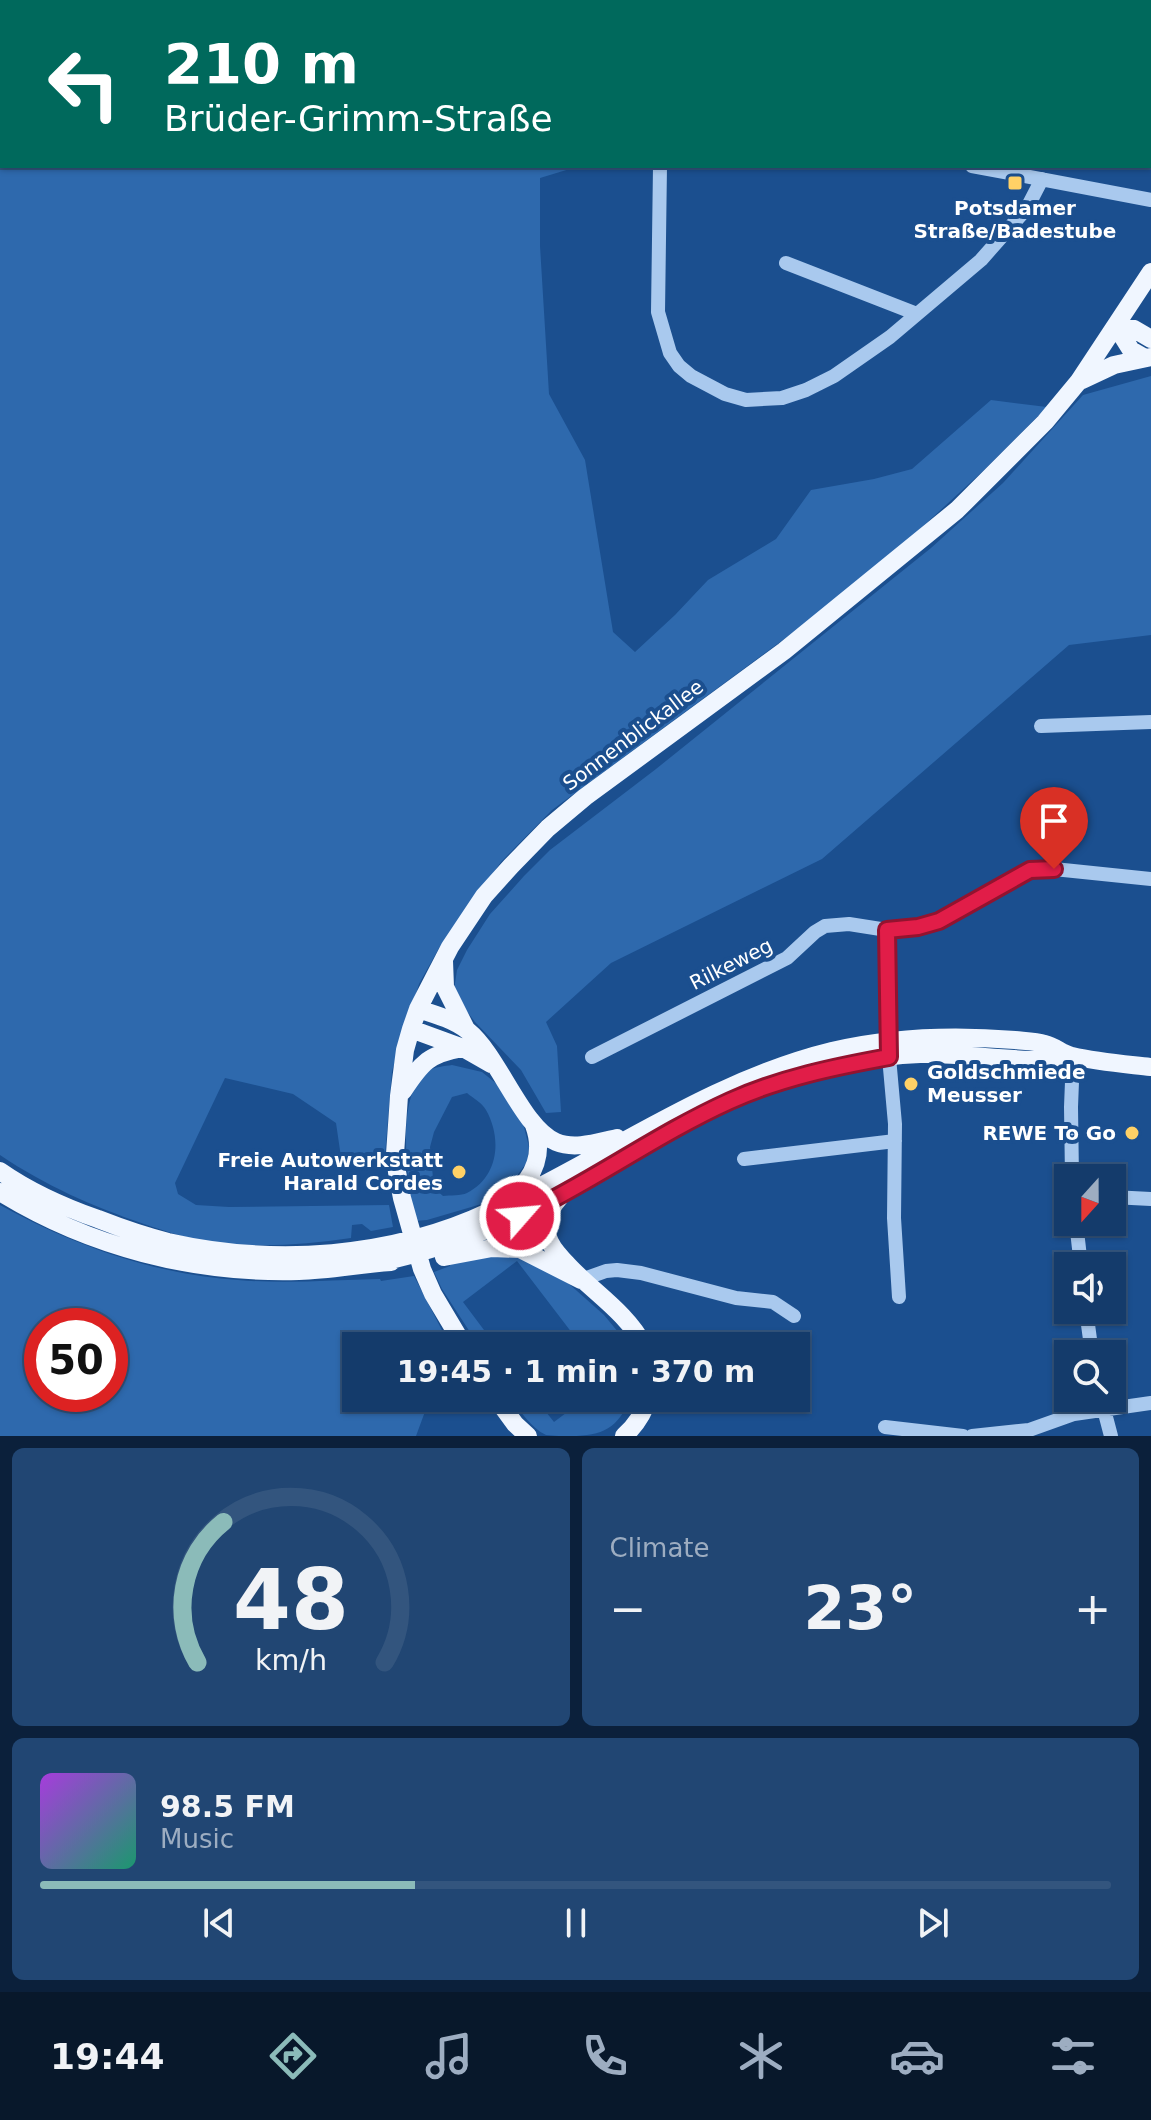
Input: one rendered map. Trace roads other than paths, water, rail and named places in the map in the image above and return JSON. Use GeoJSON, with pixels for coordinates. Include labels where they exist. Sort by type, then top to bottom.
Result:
{"type":"FeatureCollection","features":[{"type":"Feature","properties":{"kind":"main road","name":"Sonnenblickallee"},"geometry":{"type":"LineString","coordinates":[[456,1332],[427,1281],[410,1229],[395,1153],[399,1096],[411,1029],[444,958],[484,896],[548,828],[585,797],[784,651],[957,510],[1045,422],[1079,381],[1151,272]]}},
{"type":"Feature","properties":{"kind":"main road"},"geometry":{"type":"LineString","coordinates":[[1116,326],[1134,329],[1151,339]]}},
{"type":"Feature","properties":{"kind":"main road"},"geometry":{"type":"LineString","coordinates":[[1116,326],[1131,350],[1148,358]]}},
{"type":"Feature","properties":{"kind":"main road"},"geometry":{"type":"LineString","coordinates":[[1079,381],[1114,365],[1148,358]]}},
{"type":"Feature","properties":{"kind":"main road"},"geometry":{"type":"LineString","coordinates":[[444,958],[445,987],[465,1039]]}},
{"type":"Feature","properties":{"kind":"main road"},"geometry":{"type":"LineString","coordinates":[[418,1009],[433,1013],[465,1039]]}},
{"type":"Feature","properties":{"kind":"main road"},"geometry":{"type":"LineString","coordinates":[[411,1029],[480,1043],[533,1123],[557,1143],[588,1144],[640,1133]]}},
{"type":"Feature","properties":{"kind":"main road"},"geometry":{"type":"LineString","coordinates":[[0,1192],[70,1229],[147,1254],[232,1269],[298,1271],[444,1244],[504,1224],[730,1101],[769,1085],[889,1049],[951,1037],[1003,1039],[1044,1043],[1073,1056],[1151,1067]]}},
{"type":"Feature","properties":{"kind":"main road"},"geometry":{"type":"LineString","coordinates":[[399,1096],[421,1066],[465,1039]]}},
{"type":"Feature","properties":{"kind":"main road"},"geometry":{"type":"LineString","coordinates":[[489,1212],[736,1083],[837,1050],[889,1049]]}},
{"type":"Feature","properties":{"kind":"main road"},"geometry":{"type":"LineString","coordinates":[[0,1171],[51,1201],[138,1234],[191,1247],[280,1255],[380,1254],[413,1261],[444,1244],[522,1187],[530,1176],[539,1145],[533,1123]]}},
{"type":"Feature","properties":{"kind":"main road"},"geometry":{"type":"LineString","coordinates":[[562,1195],[547,1218],[549,1241],[581,1280],[636,1332]]}},
{"type":"Feature","properties":{"kind":"main road"},"geometry":{"type":"LineString","coordinates":[[444,1244],[520,1249],[581,1280]]}},
{"type":"Feature","properties":{"kind":"main road"},"geometry":{"type":"LineString","coordinates":[[506,1412],[528,1436]]}},
{"type":"Feature","properties":{"kind":"main road"},"geometry":{"type":"LineString","coordinates":[[624,1436],[642,1412]]}},
{"type":"Feature","properties":{"kind":"street"},"geometry":{"type":"LineString","coordinates":[[660,168],[658,312],[670,353],[691,376],[711,388],[746,400],[782,398],[806,390],[890,337],[981,260],[1027,208],[1042,179]]}},
{"type":"Feature","properties":{"kind":"street"},"geometry":{"type":"LineString","coordinates":[[983,168],[1151,200]]}},
{"type":"Feature","properties":{"kind":"street"},"geometry":{"type":"LineString","coordinates":[[786,263],[917,314]]}},
{"type":"Feature","properties":{"kind":"street"},"geometry":{"type":"LineString","coordinates":[[1041,726],[1151,722]]}},
{"type":"Feature","properties":{"kind":"street","name":"Rilkeweg"},"geometry":{"type":"LineString","coordinates":[[592,1057],[787,958],[825,926],[849,924],[887,930],[918,927],[939,921],[1030,870],[1054,869],[1151,879]]}},
{"type":"Feature","properties":{"kind":"street"},"geometry":{"type":"LineString","coordinates":[[887,930],[889,1049],[895,1124],[894,1218],[899,1297]]}},
{"type":"Feature","properties":{"kind":"street"},"geometry":{"type":"LineString","coordinates":[[1072,1164],[1073,1056]]}},
{"type":"Feature","properties":{"kind":"street"},"geometry":{"type":"LineString","coordinates":[[744,1159],[895,1141]]}},
{"type":"Feature","properties":{"kind":"street"},"geometry":{"type":"LineString","coordinates":[[1126,1198],[1151,1199]]}},
{"type":"Feature","properties":{"kind":"street"},"geometry":{"type":"LineString","coordinates":[[581,1280],[606,1271],[641,1273],[736,1298],[773,1302],[794,1316]]}},
{"type":"Feature","properties":{"kind":"street"},"geometry":{"type":"LineString","coordinates":[[1126,1404],[1151,1403]]}},
{"type":"Feature","properties":{"kind":"street"},"geometry":{"type":"LineString","coordinates":[[972,1436],[1029,1430],[1080,1412]]}},
{"type":"Feature","properties":{"kind":"street"},"geometry":{"type":"LineString","coordinates":[[1104,1412],[1111,1436]]}},
{"type":"Feature","properties":{"kind":"street"},"geometry":{"type":"LineString","coordinates":[[885,1427],[963,1436]]}},
{"type":"Feature","properties":{"kind":"place","name":"Potsdamer Straße/Badestube"},"geometry":{"type":"Point","coordinates":[1015,183]}},
{"type":"Feature","properties":{"kind":"place","name":"Goldschmiede Meusser"},"geometry":{"type":"Point","coordinates":[911,1084]}},
{"type":"Feature","properties":{"kind":"place","name":"REWE To Go"},"geometry":{"type":"Point","coordinates":[1132,1133]}},
{"type":"Feature","properties":{"kind":"place","name":"Freie Autowerkstatt Harald Cordes"},"geometry":{"type":"Point","coordinates":[459,1172]}}]}
